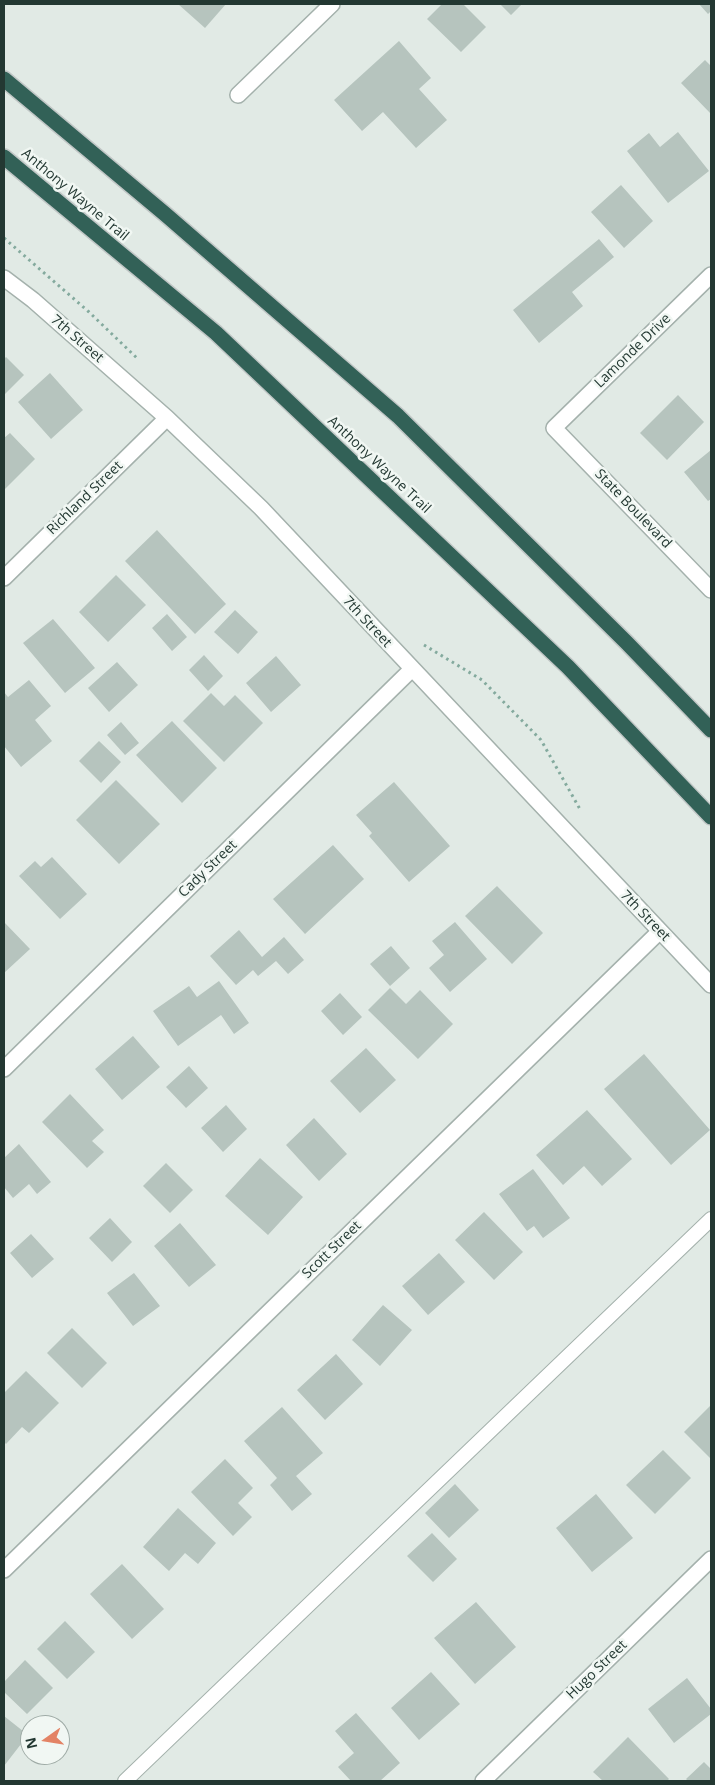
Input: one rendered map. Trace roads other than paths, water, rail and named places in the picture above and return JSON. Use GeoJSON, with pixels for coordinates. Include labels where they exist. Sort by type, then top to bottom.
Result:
{"type":"FeatureCollection","features":[{"type":"Feature","properties":{"kind":"highway"},"geometry":{"type":"LineString","coordinates":[[4,79],[165,214],[398,416],[627,643],[711,730]]}},
{"type":"Feature","properties":{"kind":"highway","name":"Anthony Wayne Trail"},"geometry":{"type":"LineString","coordinates":[[4,157],[216,333],[568,666],[711,817]]}},
{"type":"Feature","properties":{"kind":"street"},"geometry":{"type":"LineString","coordinates":[[238,95],[332,4]]}},
{"type":"Feature","properties":{"kind":"street","name":"Lamonde Drive"},"geometry":{"type":"LineString","coordinates":[[554,428],[711,275]]}},
{"type":"Feature","properties":{"kind":"street","name":"7th Street"},"geometry":{"type":"LineString","coordinates":[[4,278],[33,300],[167,418],[261,508],[411,670],[711,985]]}},
{"type":"Feature","properties":{"kind":"street","name":"Richland Street"},"geometry":{"type":"LineString","coordinates":[[4,578],[167,418]]}},
{"type":"Feature","properties":{"kind":"street","name":"State Boulevard"},"geometry":{"type":"LineString","coordinates":[[554,428],[711,590]]}},
{"type":"Feature","properties":{"kind":"street","name":"Cady Street"},"geometry":{"type":"LineString","coordinates":[[4,1068],[411,670]]}},
{"type":"Feature","properties":{"kind":"street","name":"Scott Street"},"geometry":{"type":"LineString","coordinates":[[4,1570],[660,931]]}},
{"type":"Feature","properties":{"kind":"street","name":"Hugo Street"},"geometry":{"type":"LineString","coordinates":[[483,1781],[711,1559]]}},
{"type":"Feature","properties":{"kind":"lane"},"geometry":{"type":"LineString","coordinates":[[125,1781],[711,1219]]}}]}
